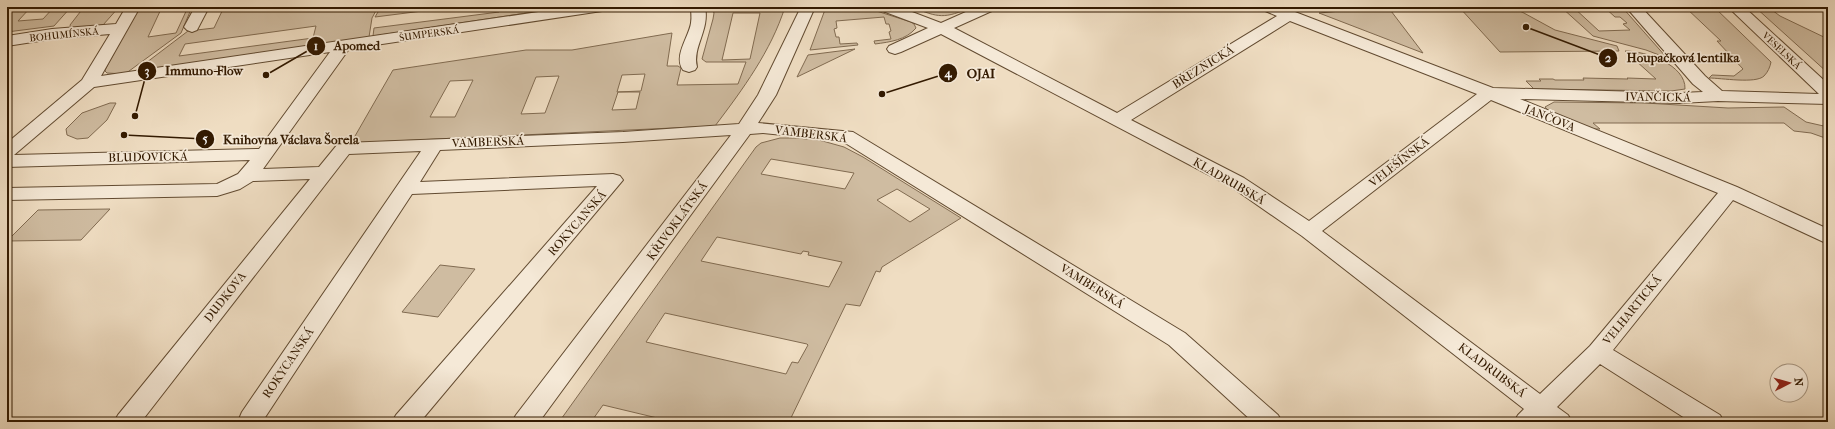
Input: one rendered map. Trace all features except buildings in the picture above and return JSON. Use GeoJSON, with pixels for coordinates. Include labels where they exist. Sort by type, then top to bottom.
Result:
{"type":"FeatureCollection","features":[{"type":"Feature","properties":{"kind":"street"},"geometry":{"type":"LineString","coordinates":[[7,152],[89,83],[133,7]]}},
{"type":"Feature","properties":{"kind":"street"},"geometry":{"type":"LineString","coordinates":[[192,27],[202,7]]}},
{"type":"Feature","properties":{"kind":"street","name":"ŠUMPERSKÁ"},"geometry":{"type":"LineString","coordinates":[[89,83],[343,46],[563,10],[602,7]]}},
{"type":"Feature","properties":{"kind":"street"},"geometry":{"type":"LineString","coordinates":[[689,67],[687,64],[690,50],[699,22],[698,7]]}},
{"type":"Feature","properties":{"kind":"street","name":"KŘIVOKLÁTSKÁ"},"geometry":{"type":"LineString","coordinates":[[525,422],[754,129],[767,95],[808,7]]}},
{"type":"Feature","properties":{"kind":"street","name":"KLADRUBSKÁ"},"geometry":{"type":"LineString","coordinates":[[885,7],[941,28],[1237,182],[1309,231],[1543,417]]}},
{"type":"Feature","properties":{"kind":"street"},"geometry":{"type":"LineString","coordinates":[[895,49],[989,7]]}},
{"type":"Feature","properties":{"kind":"street","name":"JANČOVA"},"geometry":{"type":"LineString","coordinates":[[1268,7],[1489,93],[1730,191],[1828,237]]}},
{"type":"Feature","properties":{"kind":"street"},"geometry":{"type":"LineString","coordinates":[[1633,7],[1699,80],[1718,96]]}},
{"type":"Feature","properties":{"kind":"street","name":"VESELSKÁ"},"geometry":{"type":"LineString","coordinates":[[1735,7],[1828,93]]}},
{"type":"Feature","properties":{"kind":"street","name":"BŘEZNICKÁ"},"geometry":{"type":"LineString","coordinates":[[1118,120],[1288,15]]}},
{"type":"Feature","properties":{"kind":"street","name":"BOHUMÍNSKÁ"},"geometry":{"type":"LineString","coordinates":[[7,41],[52,34],[121,28]]}},
{"type":"Feature","properties":{"kind":"street"},"geometry":{"type":"LineString","coordinates":[[7,194],[217,190],[232,187],[250,175],[343,46]]}},
{"type":"Feature","properties":{"kind":"street","name":"IVANČICKÁ"},"geometry":{"type":"LineString","coordinates":[[1489,93],[1680,98],[1718,96],[1828,99]]}},
{"type":"Feature","properties":{"kind":"street","name":"VELEŠÍNSKÁ"},"geometry":{"type":"LineString","coordinates":[[1309,231],[1489,93]]}},
{"type":"Feature","properties":{"kind":"street","name":"VAMBERSKÁ"},"geometry":{"type":"LineString","coordinates":[[324,173],[344,149],[623,137],[754,129],[847,136],[1177,339],[1269,422]]}},
{"type":"Feature","properties":{"kind":"street","name":"ROKYCANSKÁ"},"geometry":{"type":"LineString","coordinates":[[255,421],[435,144]]}},
{"type":"Feature","properties":{"kind":"street","name":"BLUDOVICKÁ"},"geometry":{"type":"LineString","coordinates":[[7,161],[264,154]]}},
{"type":"Feature","properties":{"kind":"street"},"geometry":{"type":"LineString","coordinates":[[250,175],[324,173]]}},
{"type":"Feature","properties":{"kind":"street","name":"DUDKOVA"},"geometry":{"type":"LineString","coordinates":[[127,422],[324,173]]}},
{"type":"Feature","properties":{"kind":"street","name":"ROKYCANSKÁ"},"geometry":{"type":"LineString","coordinates":[[405,422],[613,180],[406,188]]}},
{"type":"Feature","properties":{"kind":"street","name":"VELHARTICKÁ"},"geometry":{"type":"LineString","coordinates":[[1543,417],[1730,191]]}},
{"type":"Feature","properties":{"kind":"street"},"geometry":{"type":"LineString","coordinates":[[1598,352],[1711,422]]}},
{"type":"Feature","properties":{"kind":"shaded area"},"geometry":{"type":"Polygon","coordinates":[[[7,7],[31,7],[18,21],[43,19],[54,7],[71,7],[54,26],[7,32],[7,7]]]}},
{"type":"Feature","properties":{"kind":"shaded area"},"geometry":{"type":"Polygon","coordinates":[[[84,7],[119,7],[103,25],[71,29],[70,25],[84,7]]]}},
{"type":"Feature","properties":{"kind":"shaded area"},"geometry":{"type":"Polygon","coordinates":[[[139,7],[162,7],[148,37],[176,33],[188,7],[192,7],[181,33],[125,74],[107,73],[105,71],[106,68],[139,7]]]}},
{"type":"Feature","properties":{"kind":"shaded area"},"geometry":{"type":"Polygon","coordinates":[[[224,7],[336,7],[336,10],[354,7],[378,7],[372,18],[369,37],[134,72],[188,31],[214,28],[224,7]],[[316,26],[185,44],[179,56],[313,38],[316,26]]]}},
{"type":"Feature","properties":{"kind":"shaded area"},"geometry":{"type":"Polygon","coordinates":[[[381,7],[454,7],[375,17],[381,7]]]}},
{"type":"Feature","properties":{"kind":"shaded area"},"geometry":{"type":"Polygon","coordinates":[[[498,7],[551,7],[540,11],[373,36],[374,28],[499,12],[498,7]]]}},
{"type":"Feature","properties":{"kind":"shaded area"},"geometry":{"type":"Polygon","coordinates":[[[712,7],[785,7],[764,54],[746,84],[715,126],[351,143],[393,70],[526,50],[572,50],[672,33],[667,66],[678,66],[681,68],[677,85],[738,84],[746,62],[706,62],[702,59],[714,13],[712,7]],[[733,13],[722,60],[750,59],[760,13],[733,13]],[[645,74],[622,75],[617,92],[641,91],[645,74]],[[559,76],[536,77],[521,114],[545,113],[559,76]],[[473,80],[450,81],[430,117],[455,117],[473,80]],[[618,92],[612,110],[636,109],[640,92],[618,92]]]}},
{"type":"Feature","properties":{"kind":"shaded area"},"geometry":{"type":"Polygon","coordinates":[[[826,7],[864,7],[911,22],[916,28],[903,38],[875,44],[874,41],[891,39],[889,24],[886,24],[884,17],[836,21],[837,28],[834,29],[836,37],[839,37],[840,44],[857,43],[858,45],[810,50],[826,7]]]}},
{"type":"Feature","properties":{"kind":"shaded area"},"geometry":{"type":"Polygon","coordinates":[[[912,7],[972,7],[955,14],[942,16],[912,7]]]}},
{"type":"Feature","properties":{"kind":"shaded area"},"geometry":{"type":"Polygon","coordinates":[[[1361,7],[1388,7],[1423,53],[1319,13],[1363,9],[1361,7]]]}},
{"type":"Feature","properties":{"kind":"shaded area"},"geometry":{"type":"Polygon","coordinates":[[[1459,7],[1508,7],[1522,12],[1555,30],[1617,46],[1619,51],[1500,52],[1459,7]]]}},
{"type":"Feature","properties":{"kind":"shaded area"},"geometry":{"type":"Polygon","coordinates":[[[1561,7],[1573,7],[1599,31],[1630,30],[1623,24],[1627,23],[1620,17],[1615,17],[1604,7],[1622,7],[1667,58],[1646,50],[1593,36],[1561,7]]]}},
{"type":"Feature","properties":{"kind":"shaded area"},"geometry":{"type":"Polygon","coordinates":[[[1685,7],[1714,7],[1771,62],[1769,69],[1764,76],[1754,80],[1709,78],[1712,75],[1734,76],[1743,69],[1717,41],[1721,41],[1685,7]]]}},
{"type":"Feature","properties":{"kind":"shaded area"},"geometry":{"type":"Polygon","coordinates":[[[1755,7],[1768,7],[1780,16],[1828,39],[1828,73],[1755,7]]]}},
{"type":"Feature","properties":{"kind":"shaded area"},"geometry":{"type":"Polygon","coordinates":[[[855,49],[797,77],[808,55],[855,49]]]}},
{"type":"Feature","properties":{"kind":"shaded area"},"geometry":{"type":"Polygon","coordinates":[[[1625,51],[1653,57],[1672,66],[1684,80],[1685,89],[1671,91],[1534,89],[1526,81],[1541,81],[1539,79],[1584,80],[1583,78],[1656,79],[1625,51]]]}},
{"type":"Feature","properties":{"kind":"shaded area"},"geometry":{"type":"Polygon","coordinates":[[[1554,102],[1645,103],[1728,108],[1784,107],[1806,122],[1828,127],[1828,139],[1811,133],[1794,131],[1784,123],[1593,123],[1600,129],[1589,129],[1554,117],[1545,107],[1554,102]]]}},
{"type":"Feature","properties":{"kind":"shaded area"},"geometry":{"type":"Polygon","coordinates":[[[110,103],[116,103],[107,120],[88,138],[77,139],[67,135],[66,129],[82,113],[110,103]]]}},
{"type":"Feature","properties":{"kind":"shaded area"},"geometry":{"type":"Polygon","coordinates":[[[780,138],[796,138],[819,140],[844,147],[863,157],[961,218],[882,267],[880,272],[876,271],[860,306],[846,304],[789,422],[674,422],[603,405],[591,422],[559,422],[756,147],[761,143],[780,138]],[[771,159],[761,174],[845,189],[854,173],[771,159]],[[897,189],[877,200],[910,222],[930,209],[897,189]],[[717,237],[701,261],[829,287],[842,262],[808,255],[809,252],[803,251],[801,254],[717,237]],[[665,313],[646,342],[786,374],[792,362],[798,363],[808,345],[665,313]]]}},
{"type":"Feature","properties":{"kind":"shaded area"},"geometry":{"type":"Polygon","coordinates":[[[110,209],[81,240],[7,241],[38,210],[110,209]]]}},
{"type":"Feature","properties":{"kind":"shaded area"},"geometry":{"type":"Polygon","coordinates":[[[440,265],[475,269],[438,317],[402,312],[440,265]]]}},
{"type":"Feature","properties":{"kind":"place","name":"Houpačková lentilka"},"geometry":{"type":"Point","coordinates":[1526,27]}},
{"type":"Feature","properties":{"kind":"place","name":"Apomed"},"geometry":{"type":"Point","coordinates":[266,75]}},
{"type":"Feature","properties":{"kind":"place","name":"OJAI"},"geometry":{"type":"Point","coordinates":[882,94]}},
{"type":"Feature","properties":{"kind":"place","name":"Immuno-Flow"},"geometry":{"type":"Point","coordinates":[135,116]}},
{"type":"Feature","properties":{"kind":"place","name":"Knihovna Václava Šorela"},"geometry":{"type":"Point","coordinates":[124,135]}}]}
